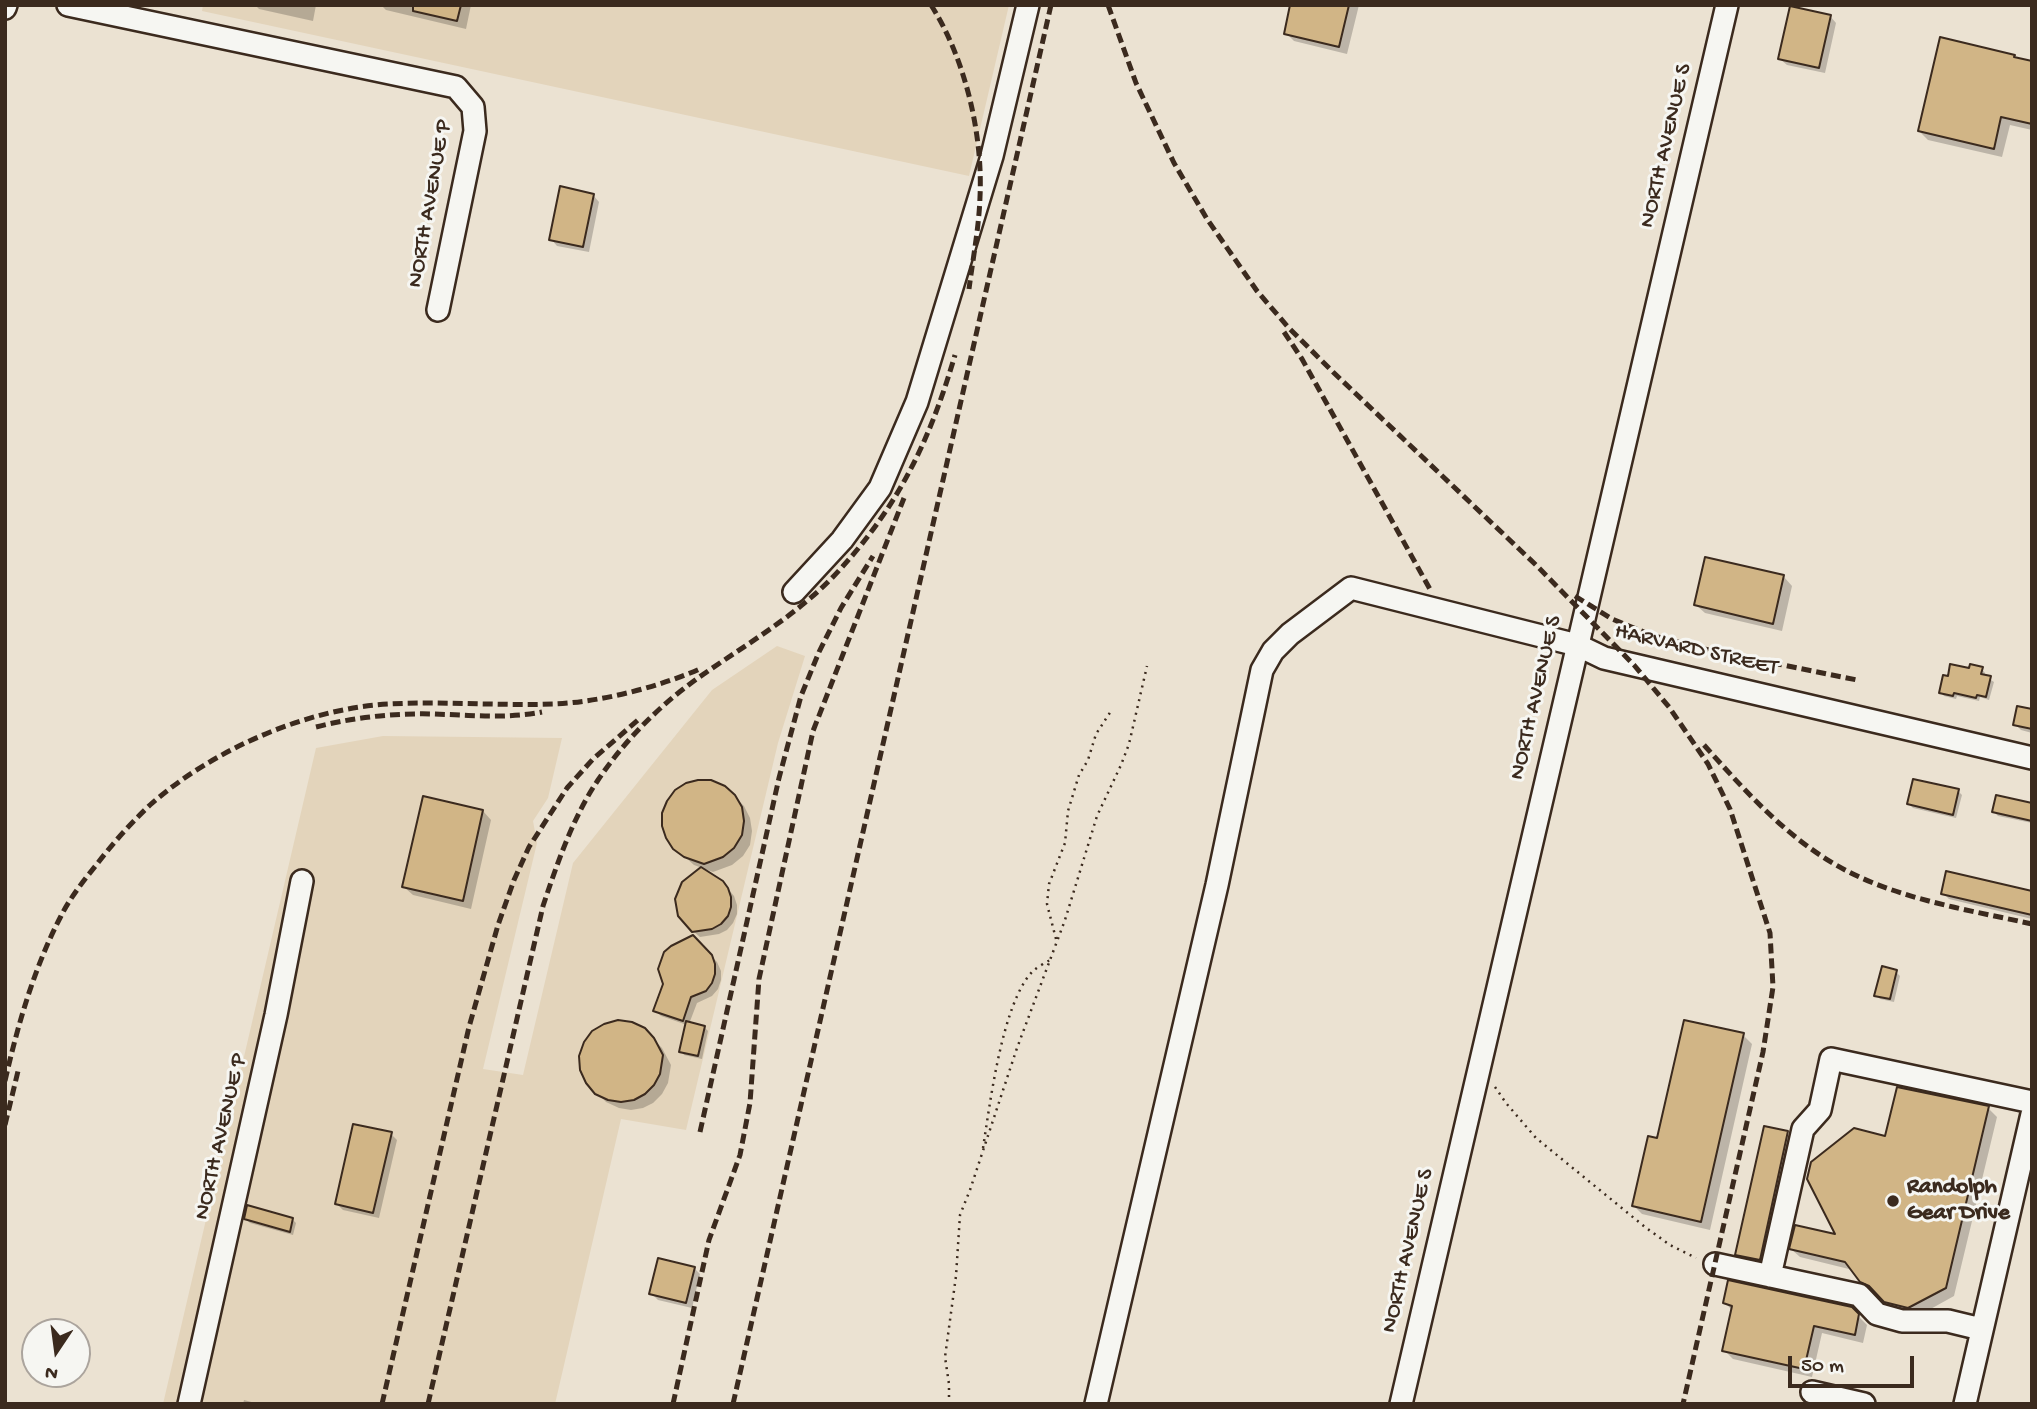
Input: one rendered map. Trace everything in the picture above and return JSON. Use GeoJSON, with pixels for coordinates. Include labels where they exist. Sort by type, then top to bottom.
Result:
{"type":"FeatureCollection","features":[{"type":"Feature","properties":{"kind":"street","name":"NORTH AVENUE P"},"geometry":{"type":"LineString","coordinates":[[68,5],[456,87],[473,107],[475,131],[438,310]]}},
{"type":"Feature","properties":{"kind":"street"},"geometry":{"type":"LineString","coordinates":[[794,592],[842,540],[880,488],[917,402],[992,156],[1028,5]]}},
{"type":"Feature","properties":{"kind":"street","name":"NORTH AVENUE S"},"geometry":{"type":"LineString","coordinates":[[1401,1404],[1727,5]]}},
{"type":"Feature","properties":{"kind":"street","name":"HARVARD STREET"},"geometry":{"type":"LineString","coordinates":[[1096,1404],[1217,885],[1262,670],[1273,651],[1290,634],[1351,588],[1577,645],[1604,658],[2032,758]]}},
{"type":"Feature","properties":{"kind":"street","name":"NORTH AVENUE P"},"geometry":{"type":"LineString","coordinates":[[189,1404],[276,1015],[302,881]]}},
{"type":"Feature","properties":{"kind":"street"},"geometry":{"type":"LineString","coordinates":[[1770,1276],[1803,1129],[1820,1110],[1831,1059],[2032,1102]]}},
{"type":"Feature","properties":{"kind":"street"},"geometry":{"type":"LineString","coordinates":[[1965,1404],[2032,1114]]}},
{"type":"Feature","properties":{"kind":"street"},"geometry":{"type":"LineString","coordinates":[[1715,1264],[1859,1295],[1877,1314],[1902,1321],[1948,1321],[1981,1329]]}},
{"type":"Feature","properties":{"kind":"street"},"geometry":{"type":"LineString","coordinates":[[1812,1392],[1864,1404]]}},
{"type":"Feature","properties":{"kind":"path"},"geometry":{"type":"LineString","coordinates":[[949,1404],[949,1384],[944,1357],[956,1276],[960,1215],[1050,960],[1097,816],[1129,744],[1147,666]]}},
{"type":"Feature","properties":{"kind":"path"},"geometry":{"type":"LineString","coordinates":[[1056,942],[1047,904],[1049,884],[1065,843],[1068,811],[1079,775],[1088,760],[1096,734],[1111,711]]}},
{"type":"Feature","properties":{"kind":"path"},"geometry":{"type":"LineString","coordinates":[[981,1157],[1004,1035],[1017,995],[1032,971],[1050,960]]}},
{"type":"Feature","properties":{"kind":"path"},"geometry":{"type":"LineString","coordinates":[[1479,1064],[1506,1103],[1536,1138],[1670,1245],[1715,1264]]}},
{"type":"Feature","properties":{"kind":"shaded area"},"geometry":{"type":"Polygon","coordinates":[[[203,5],[1009,5],[969,176],[202,11],[203,5]]]}},
{"type":"Feature","properties":{"kind":"shaded area"},"geometry":{"type":"Polygon","coordinates":[[[777,646],[805,656],[778,743],[686,1130],[621,1119],[555,1404],[163,1404],[316,748],[383,736],[562,738],[548,798],[533,821],[537,843],[483,1069],[523,1075],[573,863],[712,690],[777,646]]]}},
{"type":"Feature","properties":{"kind":"building"},"geometry":{"type":"Polygon","coordinates":[[[413,5],[461,5],[457,21],[413,11],[413,5]]]}},
{"type":"Feature","properties":{"kind":"building"},"geometry":{"type":"Polygon","coordinates":[[[1290,5],[1349,5],[1339,47],[1284,34],[1290,5]]]}},
{"type":"Feature","properties":{"kind":"building"},"geometry":{"type":"Polygon","coordinates":[[[1790,6],[1831,15],[1819,68],[1778,59],[1790,6]]]}},
{"type":"Feature","properties":{"kind":"building"},"geometry":{"type":"Polygon","coordinates":[[[1940,37],[2032,61],[2032,124],[2001,117],[1994,149],[1918,131],[1940,37]]]}},
{"type":"Feature","properties":{"kind":"building"},"geometry":{"type":"Polygon","coordinates":[[[560,186],[594,194],[583,247],[549,240],[560,186]]]}},
{"type":"Feature","properties":{"kind":"building"},"geometry":{"type":"Polygon","coordinates":[[[1705,557],[1784,575],[1773,624],[1694,605],[1705,557]]]}},
{"type":"Feature","properties":{"kind":"building"},"geometry":{"type":"Polygon","coordinates":[[[1950,664],[1969,668],[1970,664],[1983,667],[1981,674],[1991,676],[1986,697],[1939,693],[1943,675],[1948,676],[1950,664]]]}},
{"type":"Feature","properties":{"kind":"building"},"geometry":{"type":"Polygon","coordinates":[[[2017,706],[2032,709],[2032,729],[2013,725],[2017,706]]]}},
{"type":"Feature","properties":{"kind":"building"},"geometry":{"type":"Polygon","coordinates":[[[1913,779],[1959,789],[1953,815],[1907,804],[1913,779]]]}},
{"type":"Feature","properties":{"kind":"building"},"geometry":{"type":"Polygon","coordinates":[[[698,780],[711,780],[725,786],[735,795],[742,807],[744,821],[742,835],[734,848],[723,857],[704,864],[684,857],[673,849],[662,826],[662,813],[675,790],[698,780]]]}},
{"type":"Feature","properties":{"kind":"building"},"geometry":{"type":"Polygon","coordinates":[[[1996,795],[2032,803],[2032,821],[1992,812],[1996,795]]]}},
{"type":"Feature","properties":{"kind":"building"},"geometry":{"type":"Polygon","coordinates":[[[423,796],[483,810],[463,901],[402,887],[423,796]]]}},
{"type":"Feature","properties":{"kind":"building"},"geometry":{"type":"Polygon","coordinates":[[[701,867],[723,881],[731,897],[731,907],[721,924],[712,929],[692,932],[678,916],[675,899],[682,882],[701,867]]]}},
{"type":"Feature","properties":{"kind":"building"},"geometry":{"type":"Polygon","coordinates":[[[1946,871],[2032,891],[2032,915],[1941,894],[1946,871]]]}},
{"type":"Feature","properties":{"kind":"building"},"geometry":{"type":"Polygon","coordinates":[[[693,935],[712,955],[715,974],[706,991],[691,997],[683,1021],[653,1011],[663,984],[658,969],[664,952],[693,935]]]}},
{"type":"Feature","properties":{"kind":"building"},"geometry":{"type":"Polygon","coordinates":[[[1882,966],[1897,970],[1890,999],[1874,996],[1882,966]]]}},
{"type":"Feature","properties":{"kind":"building"},"geometry":{"type":"Polygon","coordinates":[[[618,1020],[645,1028],[663,1055],[660,1074],[654,1085],[634,1100],[621,1102],[595,1094],[580,1070],[579,1056],[592,1031],[618,1020]]]}},
{"type":"Feature","properties":{"kind":"building"},"geometry":{"type":"Polygon","coordinates":[[[1684,1020],[1744,1033],[1701,1222],[1632,1206],[1648,1136],[1657,1138],[1684,1020]]]}},
{"type":"Feature","properties":{"kind":"building"},"geometry":{"type":"Polygon","coordinates":[[[686,1021],[705,1026],[698,1056],[679,1052],[686,1021]]]}},
{"type":"Feature","properties":{"kind":"building","name":"Randolph Gear Drive"},"geometry":{"type":"Polygon","coordinates":[[[1897,1087],[1989,1106],[1946,1288],[1908,1308],[1884,1302],[1869,1286],[1860,1282],[1845,1262],[1789,1249],[1795,1225],[1835,1234],[1807,1179],[1811,1162],[1854,1128],[1885,1136],[1897,1087]]]}},
{"type":"Feature","properties":{"kind":"building"},"geometry":{"type":"Polygon","coordinates":[[[353,1124],[392,1132],[373,1213],[335,1204],[353,1124]]]}},
{"type":"Feature","properties":{"kind":"building"},"geometry":{"type":"Polygon","coordinates":[[[1764,1126],[1788,1131],[1760,1260],[1735,1255],[1764,1126]]]}},
{"type":"Feature","properties":{"kind":"building"},"geometry":{"type":"Polygon","coordinates":[[[247,1205],[293,1218],[290,1232],[244,1219],[247,1205]]]}},
{"type":"Feature","properties":{"kind":"building"},"geometry":{"type":"Polygon","coordinates":[[[658,1258],[695,1267],[686,1303],[649,1294],[658,1258]]]}},
{"type":"Feature","properties":{"kind":"building"},"geometry":{"type":"Polygon","coordinates":[[[1728,1280],[1852,1307],[1859,1314],[1855,1335],[1814,1326],[1804,1369],[1722,1351],[1732,1306],[1723,1303],[1728,1280]]]}},
{"type":"Feature","properties":{"kind":"railway"},"geometry":{"type":"LineString","coordinates":[[931,5],[962,72],[975,123],[980,173],[979,208],[969,289]]}},
{"type":"Feature","properties":{"kind":"railway"},"geometry":{"type":"LineString","coordinates":[[733,1404],[1051,5]]}},
{"type":"Feature","properties":{"kind":"railway"},"geometry":{"type":"LineString","coordinates":[[1108,5],[1136,83],[1174,163],[1207,219],[1257,291],[1333,372],[1537,566],[1634,665],[1669,707],[1708,764],[1730,809],[1770,933],[1773,987],[1763,1052],[1683,1404]]}},
{"type":"Feature","properties":{"kind":"railway"},"geometry":{"type":"LineString","coordinates":[[1284,332],[1302,359],[1431,591]]}},
{"type":"Feature","properties":{"kind":"railway"},"geometry":{"type":"LineString","coordinates":[[428,1404],[543,906],[581,809],[608,766],[657,712],[698,678],[799,607],[853,555],[907,476],[934,418],[955,355]]}},
{"type":"Feature","properties":{"kind":"railway"},"geometry":{"type":"LineString","coordinates":[[673,1404],[709,1240],[740,1155],[750,1103],[759,979],[813,731],[904,498]]}},
{"type":"Feature","properties":{"kind":"railway"},"geometry":{"type":"LineString","coordinates":[[700,1132],[779,778],[801,696],[841,608],[873,556]]}},
{"type":"Feature","properties":{"kind":"railway"},"geometry":{"type":"LineString","coordinates":[[1575,596],[1612,619],[1651,635],[1709,650],[1857,680]]}},
{"type":"Feature","properties":{"kind":"railway"},"geometry":{"type":"LineString","coordinates":[[5,1081],[21,1017],[35,976],[51,936],[69,903],[103,856],[136,819],[175,785],[202,767],[262,735],[294,723],[358,707],[410,703],[572,703],[630,692],[702,668]]}},
{"type":"Feature","properties":{"kind":"railway"},"geometry":{"type":"LineString","coordinates":[[316,727],[390,715],[502,716],[542,712]]}},
{"type":"Feature","properties":{"kind":"railway"},"geometry":{"type":"LineString","coordinates":[[382,1404],[469,1027],[498,925],[514,880],[529,847],[567,788],[593,759],[638,720]]}},
{"type":"Feature","properties":{"kind":"railway"},"geometry":{"type":"LineString","coordinates":[[1704,745],[1773,817],[1820,855],[1844,869],[1869,881],[1922,899],[2032,924]]}},
{"type":"Feature","properties":{"kind":"railway"},"geometry":{"type":"LineString","coordinates":[[5,1125],[19,1067]]}},
{"type":"Feature","properties":{"kind":"place","name":"Randolph Gear Drive"},"geometry":{"type":"Point","coordinates":[1893,1201]}}]}
